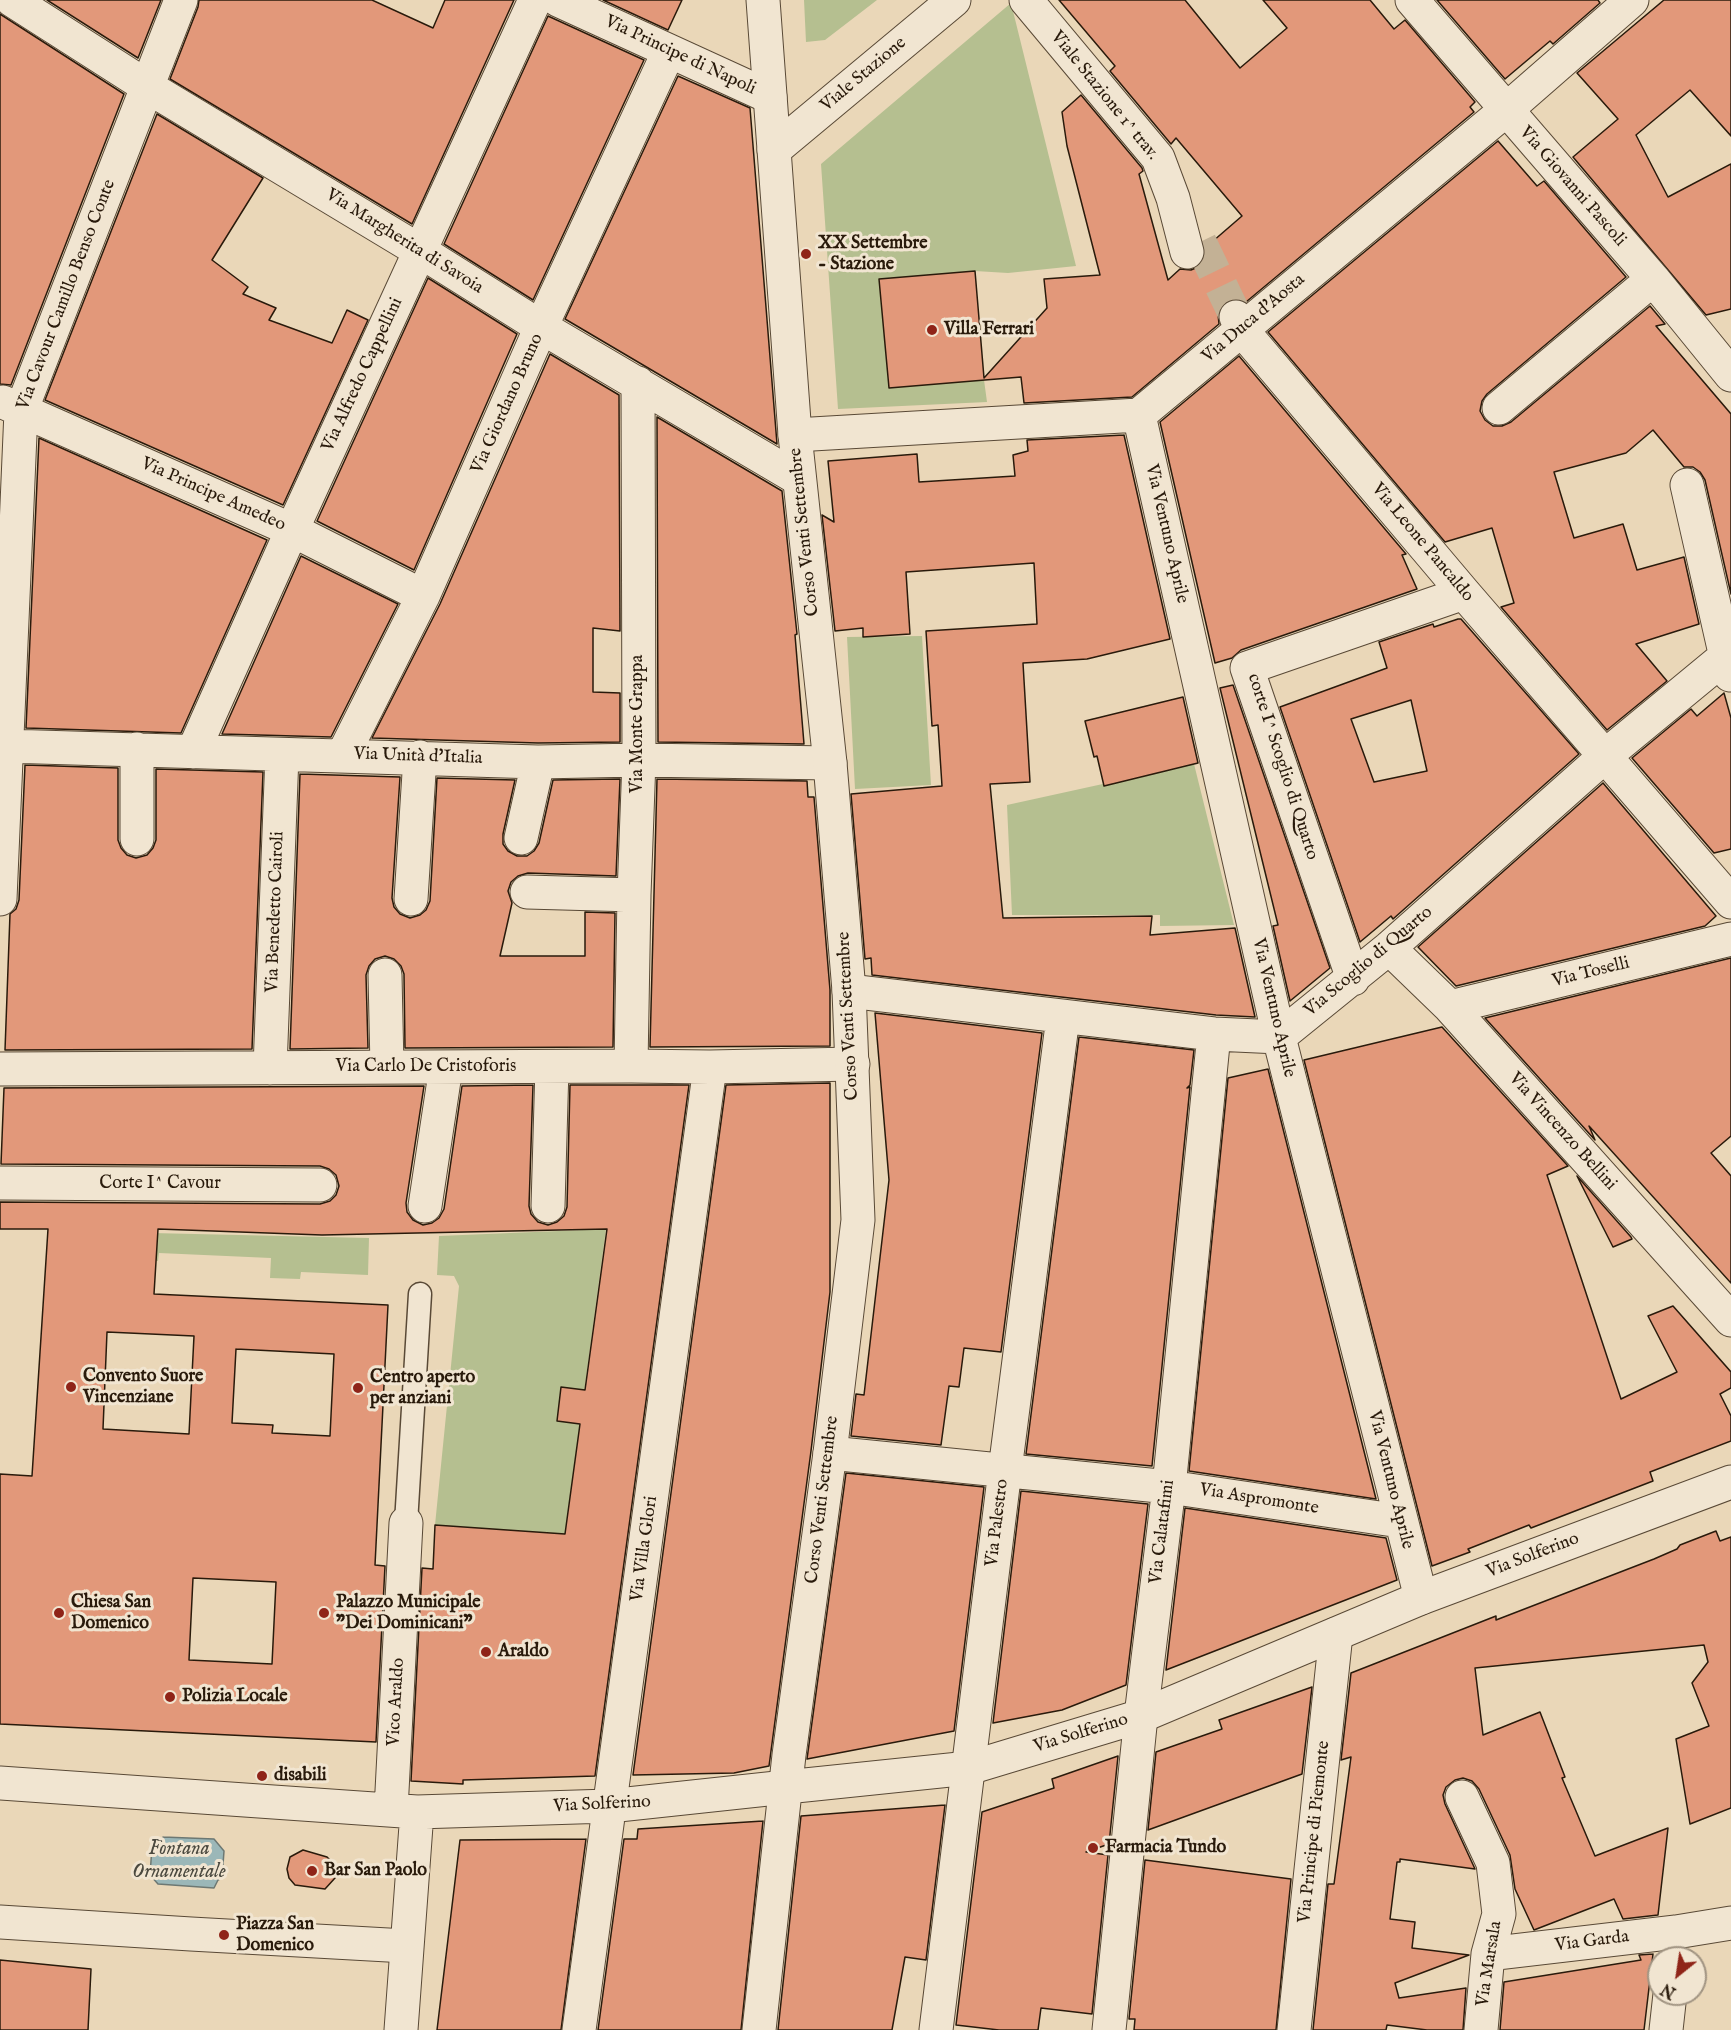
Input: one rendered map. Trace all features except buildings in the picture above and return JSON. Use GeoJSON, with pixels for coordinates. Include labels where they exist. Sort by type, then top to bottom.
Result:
{"type":"FeatureCollection","features":[{"type":"Feature","properties":{"kind":"street","name":"Via Margherita di Savoia"},"geometry":{"type":"LineString","coordinates":[[12,0],[148,87],[541,327],[799,479]]}},
{"type":"Feature","properties":{"kind":"street","name":"Via Cavour Camillo Benso Conte"},"geometry":{"type":"LineString","coordinates":[[0,899],[6,746],[10,406],[148,87],[181,0]]}},
{"type":"Feature","properties":{"kind":"street","name":"Via Alfredo Cappellini"},"geometry":{"type":"LineString","coordinates":[[193,752],[535,0]]}},
{"type":"Feature","properties":{"kind":"street","name":"Via Principe di Napoli"},"geometry":{"type":"LineString","coordinates":[[558,0],[770,97]]}},
{"type":"Feature","properties":{"kind":"street","name":"Corso Venti Settembre"},"geometry":{"type":"LineString","coordinates":[[759,2030],[786,1787],[858,1220],[849,991],[830,763],[795,435],[763,0]]}},
{"type":"Feature","properties":{"kind":"street","name":"Viale Stazione"},"geometry":{"type":"LineString","coordinates":[[774,150],[954,0]]}},
{"type":"Feature","properties":{"kind":"street","name":"Viale Stazione 1^ trav."},"geometry":{"type":"LineString","coordinates":[[1026,0],[1158,158],[1194,247]]}},
{"type":"Feature","properties":{"kind":"street","name":"Via Giovanni Pascoli"},"geometry":{"type":"LineString","coordinates":[[1412,0],[1653,279],[1731,375]]}},
{"type":"Feature","properties":{"kind":"street","name":"Via Duca d'Aosta"},"geometry":{"type":"LineString","coordinates":[[1139,415],[1232,327],[1506,110],[1632,0]]}},
{"type":"Feature","properties":{"kind":"street","name":"Via Giordano Bruno"},"geometry":{"type":"LineString","coordinates":[[343,755],[423,596],[541,327],[669,51]]}},
{"type":"Feature","properties":{"kind":"street"},"geometry":{"type":"LineString","coordinates":[[1499,408],[1653,279]]}},
{"type":"Feature","properties":{"kind":"street","name":"Via Leone Pancaldo"},"geometry":{"type":"LineString","coordinates":[[1232,327],[1731,902]]}},
{"type":"Feature","properties":{"kind":"street","name":"Via Monte Grappa"},"geometry":{"type":"LineString","coordinates":[[631,1066],[639,760],[638,383]]}},
{"type":"Feature","properties":{"kind":"street","name":"Via Principe Amedeo"},"geometry":{"type":"LineString","coordinates":[[10,406],[292,530],[423,596]]}},
{"type":"Feature","properties":{"kind":"street"},"geometry":{"type":"LineString","coordinates":[[795,435],[1139,415]]}},
{"type":"Feature","properties":{"kind":"street","name":"Via Ventuno Aprile"},"geometry":{"type":"LineString","coordinates":[[1139,415],[1279,1037],[1421,1598]]}},
{"type":"Feature","properties":{"kind":"street"},"geometry":{"type":"LineString","coordinates":[[1687,485],[1729,663]]}},
{"type":"Feature","properties":{"kind":"street","name":"corte I^ Scoglio di Quarto"},"geometry":{"type":"LineString","coordinates":[[1353,979],[1247,668],[1464,593]]}},
{"type":"Feature","properties":{"kind":"street","name":"Via Scoglio di Quarto"},"geometry":{"type":"LineString","coordinates":[[1279,1037],[1389,948],[1605,756],[1729,663]]}},
{"type":"Feature","properties":{"kind":"street","name":"Via Unità d'Italia"},"geometry":{"type":"LineString","coordinates":[[6,746],[538,762],[639,760],[830,763]]}},
{"type":"Feature","properties":{"kind":"street"},"geometry":{"type":"LineString","coordinates":[[137,749],[137,839]]}},
{"type":"Feature","properties":{"kind":"street","name":"Via Benedetto Cairoli"},"geometry":{"type":"LineString","coordinates":[[270,1068],[282,754]]}},
{"type":"Feature","properties":{"kind":"street"},"geometry":{"type":"LineString","coordinates":[[411,899],[420,757]]}},
{"type":"Feature","properties":{"kind":"street"},"geometry":{"type":"LineString","coordinates":[[521,838],[538,762]]}},
{"type":"Feature","properties":{"kind":"street"},"geometry":{"type":"LineString","coordinates":[[527,892],[634,895]]}},
{"type":"Feature","properties":{"kind":"street","name":"Via Toselli"},"geometry":{"type":"LineString","coordinates":[[1450,1007],[1731,939]]}},
{"type":"Feature","properties":{"kind":"street","name":"Via Vincenzo Bellini"},"geometry":{"type":"LineString","coordinates":[[1389,948],[1450,1007],[1731,1320]]}},
{"type":"Feature","properties":{"kind":"street"},"geometry":{"type":"LineString","coordinates":[[385,975],[387,1067]]}},
{"type":"Feature","properties":{"kind":"street"},"geometry":{"type":"LineString","coordinates":[[849,991],[1214,1034],[1279,1037]]}},
{"type":"Feature","properties":{"kind":"street","name":"Via Palestro"},"geometry":{"type":"LineString","coordinates":[[936,2030],[1063,1017]]}},
{"type":"Feature","properties":{"kind":"street","name":"Via Calatafimi"},"geometry":{"type":"LineString","coordinates":[[1109,2030],[1141,1716],[1169,1487],[1214,1034]]}},
{"type":"Feature","properties":{"kind":"street","name":"Via Carlo De Cristoforis"},"geometry":{"type":"LineString","coordinates":[[0,1069],[710,1067],[853,1064]]}},
{"type":"Feature","properties":{"kind":"street"},"geometry":{"type":"LineString","coordinates":[[425,1206],[446,1067]]}},
{"type":"Feature","properties":{"kind":"street"},"geometry":{"type":"LineString","coordinates":[[548,1206],[552,1067]]}},
{"type":"Feature","properties":{"kind":"street","name":"Via Villa Glori"},"geometry":{"type":"LineString","coordinates":[[579,2030],[710,1067]]}},
{"type":"Feature","properties":{"kind":"street","name":"Corte I^ Cavour"},"geometry":{"type":"LineString","coordinates":[[0,1183],[320,1185]]}},
{"type":"Feature","properties":{"kind":"street","name":"Via Aspromonte"},"geometry":{"type":"LineString","coordinates":[[830,1453],[1169,1487],[1400,1521]]}},
{"type":"Feature","properties":{"kind":"street","name":"Via Solferino"},"geometry":{"type":"LineString","coordinates":[[404,1811],[609,1806],[969,1768],[1141,1716],[1421,1598],[1731,1482]]}},
{"type":"Feature","properties":{"kind":"street","name":"Vico Araldo"},"geometry":{"type":"LineString","coordinates":[[404,1811],[406,1522]]}},
{"type":"Feature","properties":{"kind":"street","name":"Via Principe di Piemonte"},"geometry":{"type":"LineString","coordinates":[[1294,2030],[1336,1634]]}},
{"type":"Feature","properties":{"kind":"street"},"geometry":{"type":"LineString","coordinates":[[0,1783],[404,1811],[406,1946],[401,2030]]}},
{"type":"Feature","properties":{"kind":"street","name":"Via Marsala"},"geometry":{"type":"LineString","coordinates":[[1462,1797],[1492,1863],[1498,1914],[1488,1954],[1481,2030]]}},
{"type":"Feature","properties":{"kind":"street"},"geometry":{"type":"LineString","coordinates":[[0,1922],[406,1946]]}},
{"type":"Feature","properties":{"kind":"street","name":"Via Garda"},"geometry":{"type":"LineString","coordinates":[[1488,1954],[1675,1945],[1731,1923]]}},
{"type":"Feature","properties":{"kind":"street"},"geometry":{"type":"LineString","coordinates":[[1666,2030],[1669,2006]]}},
{"type":"Feature","properties":{"kind":"lane"},"geometry":{"type":"LineString","coordinates":[[406,1522],[420,1294]]}},
{"type":"Feature","properties":{"kind":"green space"},"geometry":{"type":"Polygon","coordinates":[[[804,0],[877,0],[825,40],[806,42],[804,0]]]}},
{"type":"Feature","properties":{"kind":"green space"},"geometry":{"type":"Polygon","coordinates":[[[1011,3],[1076,266],[1008,273],[975,271],[880,279],[984,380],[987,402],[838,409],[821,164],[1011,3]]]}},
{"type":"Feature","properties":{"kind":"green space"},"geometry":{"type":"Polygon","coordinates":[[[922,636],[931,785],[855,789],[847,637],[922,636]]]}},
{"type":"Feature","properties":{"kind":"green space"},"geometry":{"type":"Polygon","coordinates":[[[1194,764],[1234,925],[1160,926],[1160,915],[1012,915],[1007,805],[1194,764]]]}},
{"type":"Feature","properties":{"kind":"green space"},"geometry":{"type":"Polygon","coordinates":[[[606,1229],[565,1534],[435,1525],[459,1286],[454,1276],[437,1275],[439,1236],[606,1229]]]}},
{"type":"Feature","properties":{"kind":"green space"},"geometry":{"type":"Polygon","coordinates":[[[108,1232],[369,1238],[368,1275],[301,1272],[300,1279],[270,1278],[271,1258],[159,1253],[158,1261],[106,1258],[108,1232]]]}},
{"type":"Feature","properties":{"kind":"water","name":"Fontana Ornamentale"},"geometry":{"type":"Polygon","coordinates":[[[163,1837],[214,1839],[224,1851],[222,1878],[218,1880],[214,1888],[158,1884],[150,1875],[152,1847],[159,1844],[163,1837]]]}},
{"type":"Feature","properties":{"kind":"tunnel"},"geometry":{"type":"LineString","coordinates":[[1200,242],[1236,317]]}},
{"type":"Feature","properties":{"kind":"place","name":"XX Settembre - Stazione"},"geometry":{"type":"Point","coordinates":[806,254]}},
{"type":"Feature","properties":{"kind":"place","name":"Villa Ferrari"},"geometry":{"type":"Point","coordinates":[932,330]}},
{"type":"Feature","properties":{"kind":"place","name":"Convento Suore Vincenziane"},"geometry":{"type":"Point","coordinates":[71,1387]}},
{"type":"Feature","properties":{"kind":"place","name":"Centro aperto per anziani"},"geometry":{"type":"Point","coordinates":[358,1388]}},
{"type":"Feature","properties":{"kind":"place","name":"Chiesa San Domenico"},"geometry":{"type":"Point","coordinates":[59,1613]}},
{"type":"Feature","properties":{"kind":"place","name":"Palazzo Municipale \"Dei Dominicani\""},"geometry":{"type":"Point","coordinates":[324,1613]}},
{"type":"Feature","properties":{"kind":"place","name":"Araldo"},"geometry":{"type":"Point","coordinates":[486,1652]}},
{"type":"Feature","properties":{"kind":"place","name":"Polizia Locale"},"geometry":{"type":"Point","coordinates":[170,1697]}},
{"type":"Feature","properties":{"kind":"place","name":"disabili"},"geometry":{"type":"Point","coordinates":[262,1776]}},
{"type":"Feature","properties":{"kind":"place","name":"Farmacia Tundo"},"geometry":{"type":"Point","coordinates":[1093,1848]}},
{"type":"Feature","properties":{"kind":"place","name":"Bar San Paolo"},"geometry":{"type":"Point","coordinates":[312,1871]}},
{"type":"Feature","properties":{"kind":"place","name":"Piazza San Domenico"},"geometry":{"type":"Point","coordinates":[224,1935]}}]}
